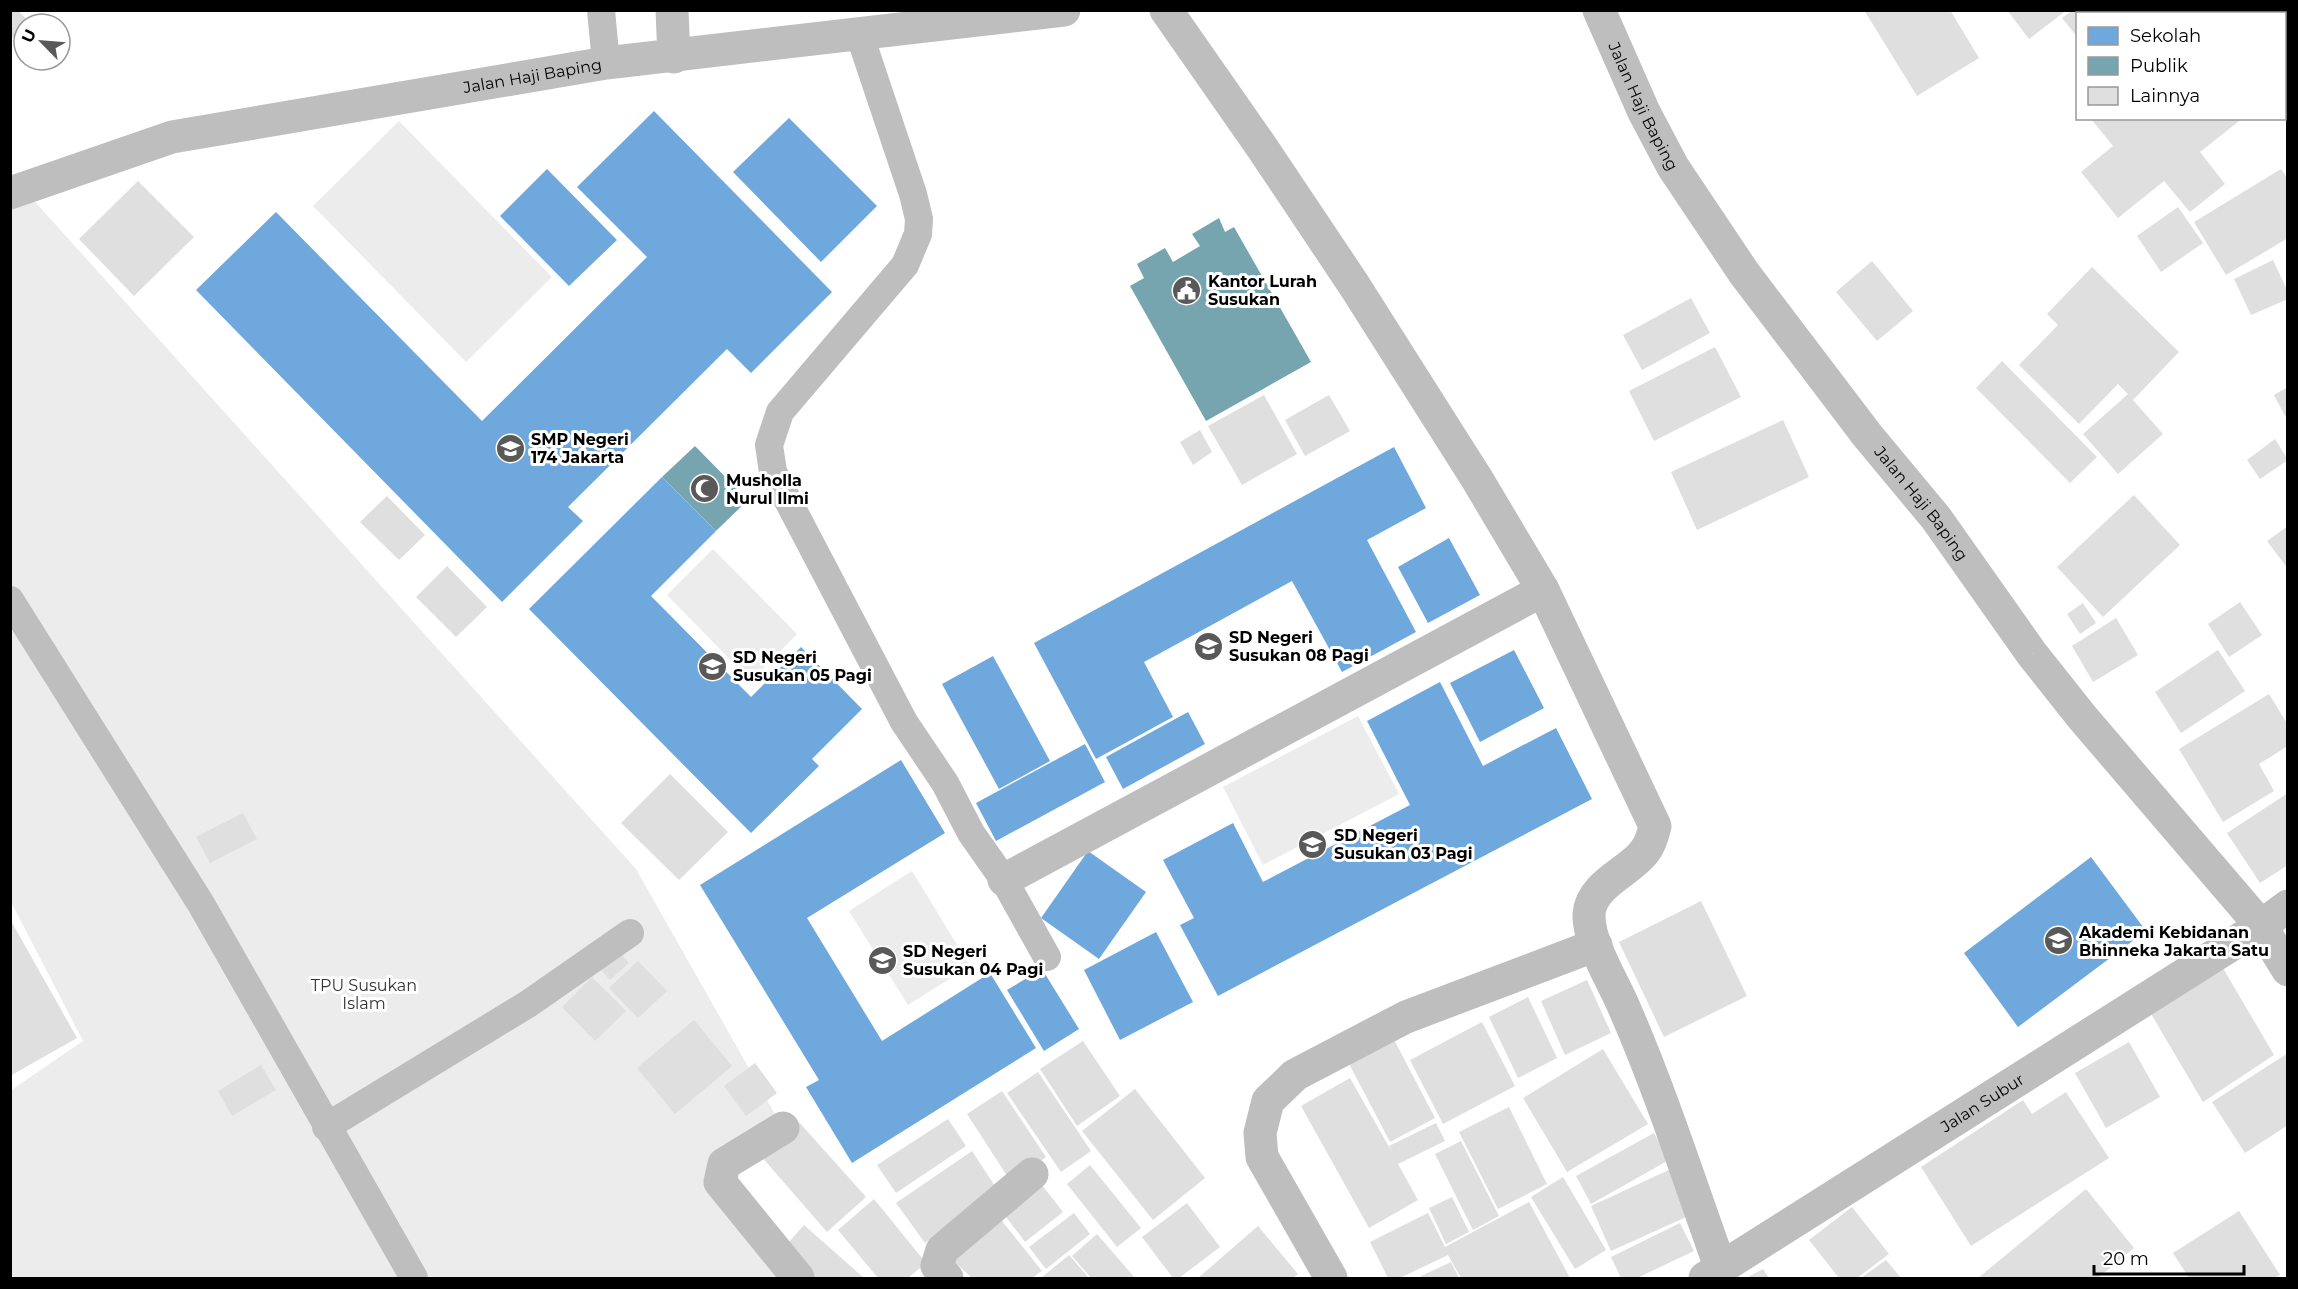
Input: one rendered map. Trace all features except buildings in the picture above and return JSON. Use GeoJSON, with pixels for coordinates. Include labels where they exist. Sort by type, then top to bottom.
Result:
{"type":"FeatureCollection","features":[{"type":"Feature","properties":{"kind":"street"},"geometry":{"type":"LineString","coordinates":[[672,10],[674,57]]}},
{"type":"Feature","properties":{"kind":"street","name":"Jalan Haji Baping"},"geometry":{"type":"LineString","coordinates":[[15,184],[172,137],[606,63],[860,36],[995,15],[1064,10]]}},
{"type":"Feature","properties":{"kind":"street"},"geometry":{"type":"LineString","coordinates":[[1166,10],[1354,285],[1477,479],[1543,590],[1655,826],[1652,839],[1644,853],[1596,895],[1589,912],[1596,945],[1627,1012],[1713,1274]]}},
{"type":"Feature","properties":{"kind":"street","name":"Jalan Haji Baping"},"geometry":{"type":"LineString","coordinates":[[1599,10],[1644,112],[1673,166],[1744,273],[1867,435],[1936,518],[2053,681],[2261,926],[2288,970]]}},
{"type":"Feature","properties":{"kind":"street"},"geometry":{"type":"LineString","coordinates":[[1004,880],[1543,590]]}},
{"type":"Feature","properties":{"kind":"street","name":"Jalan Subur"},"geometry":{"type":"LineString","coordinates":[[1713,1274],[2261,926],[2288,906]]}},
{"type":"Feature","properties":{"kind":"street"},"geometry":{"type":"LineString","coordinates":[[1331,1278],[1262,1157],[1260,1133],[1268,1101],[1295,1075],[1406,1017],[1596,945]]}},
{"type":"Feature","properties":{"kind":"street"},"geometry":{"type":"LineString","coordinates":[[783,1128],[724,1164],[720,1182],[798,1278]]}},
{"type":"Feature","properties":{"kind":"street"},"geometry":{"type":"LineString","coordinates":[[947,1278],[937,1266],[942,1250],[1032,1174]]}},
{"type":"Feature","properties":{"kind":"lane"},"geometry":{"type":"LineString","coordinates":[[601,10],[606,63]]}},
{"type":"Feature","properties":{"kind":"lane"},"geometry":{"type":"LineString","coordinates":[[860,36],[913,194],[919,219],[918,234],[905,265],[780,412],[769,445],[773,472],[904,722],[945,783],[986,858],[1004,880],[1047,957]]}},
{"type":"Feature","properties":{"kind":"lane"},"geometry":{"type":"LineString","coordinates":[[10,600],[201,904],[414,1278]]}},
{"type":"Feature","properties":{"kind":"lane"},"geometry":{"type":"LineString","coordinates":[[326,1127],[528,1004],[630,933]]}},
{"type":"Feature","properties":{"kind":"green space"},"geometry":{"type":"Polygon","coordinates":[[[399,121],[552,277],[466,362],[313,206],[399,121]]]}},
{"type":"Feature","properties":{"kind":"green space","name":"TPU Susukan Islam"},"geometry":{"type":"Polygon","coordinates":[[[28,194],[636,869],[776,1116],[714,1157],[808,1278],[11,1278],[10,1091],[83,1041],[11,902],[10,204],[28,194]]]}},
{"type":"Feature","properties":{"kind":"green space"},"geometry":{"type":"Polygon","coordinates":[[[713,549],[797,634],[751,681],[667,595],[713,549]]]}},
{"type":"Feature","properties":{"kind":"green space"},"geometry":{"type":"Polygon","coordinates":[[[1358,716],[1399,794],[1263,865],[1223,787],[1358,716]]]}},
{"type":"Feature","properties":{"kind":"green space"},"geometry":{"type":"Polygon","coordinates":[[[912,871],[970,966],[908,1005],[849,911],[912,871]]]}},
{"type":"Feature","properties":{"kind":"place","name":"Kantor Lurah Susukan"},"geometry":{"type":"Point","coordinates":[1187,290]}},
{"type":"Feature","properties":{"kind":"place","name":"SMP Negeri 174 Jakarta"},"geometry":{"type":"Point","coordinates":[510,448]}},
{"type":"Feature","properties":{"kind":"place","name":"Musholla Nurul Ilmi"},"geometry":{"type":"Point","coordinates":[705,489]}},
{"type":"Feature","properties":{"kind":"place","name":"SD Negeri Susukan 08 Pagi"},"geometry":{"type":"Point","coordinates":[1208,646]}},
{"type":"Feature","properties":{"kind":"place","name":"SD Negeri Susukan 05 Pagi"},"geometry":{"type":"Point","coordinates":[712,666]}},
{"type":"Feature","properties":{"kind":"place","name":"SD Negeri Susukan 03 Pagi"},"geometry":{"type":"Point","coordinates":[1313,844]}},
{"type":"Feature","properties":{"kind":"place","name":"Akademi Kebidanan Bhinneka Jakarta Satu"},"geometry":{"type":"Point","coordinates":[2058,941]}},
{"type":"Feature","properties":{"kind":"place","name":"SD Negeri Susukan 04 Pagi"},"geometry":{"type":"Point","coordinates":[882,960]}}]}
